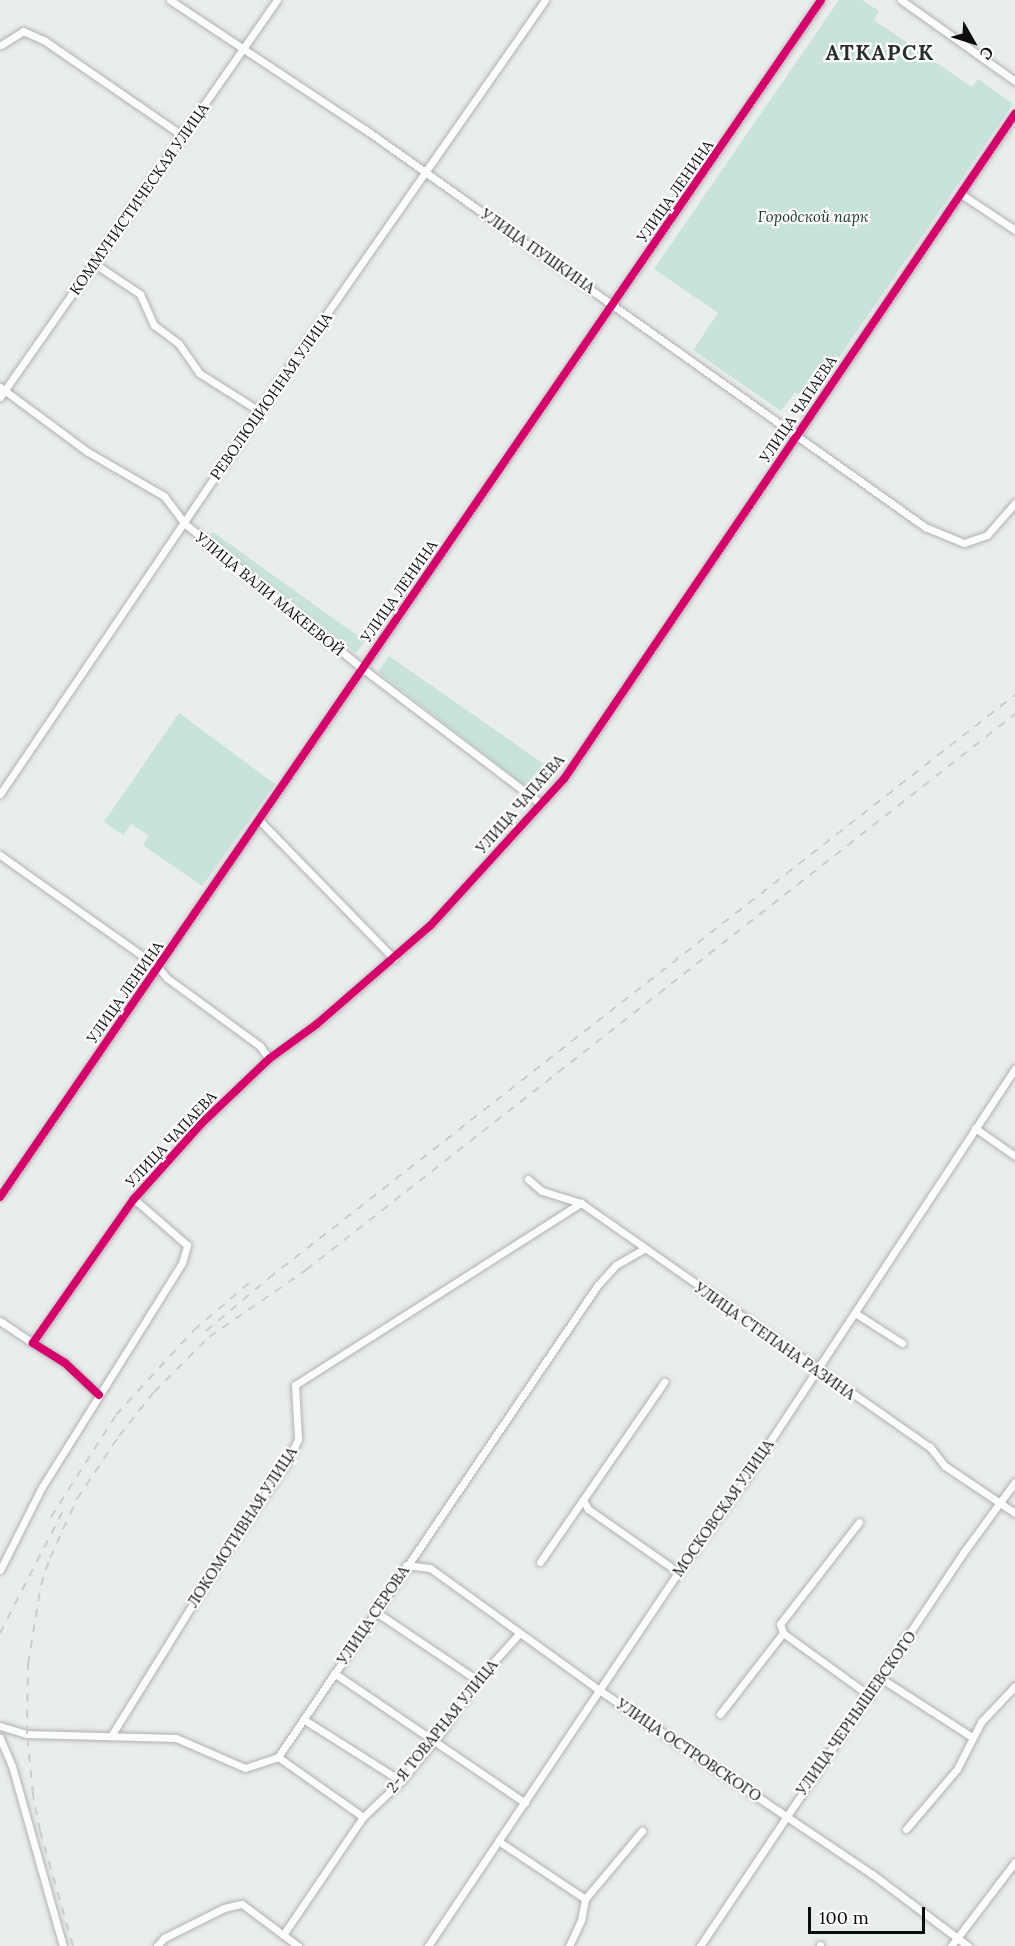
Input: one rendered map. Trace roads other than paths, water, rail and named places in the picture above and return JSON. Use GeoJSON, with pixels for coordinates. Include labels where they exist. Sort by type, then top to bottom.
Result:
{"type":"FeatureCollection","features":[{"type":"Feature","properties":{"kind":"street","name":"УЛИЦА ПУШКИНА"},"geometry":{"type":"LineString","coordinates":[[170,0],[426,172],[925,527],[964,543],[987,535],[1015,503]]}},
{"type":"Feature","properties":{"kind":"street","name":"КОММУНИСТИЧЕСКАЯ УЛИЦА"},"geometry":{"type":"LineString","coordinates":[[2,391],[95,264],[277,0]]}},
{"type":"Feature","properties":{"kind":"street","name":"РЕВОЛЮЦИОННАЯ УЛИЦА"},"geometry":{"type":"LineString","coordinates":[[0,794],[259,411],[545,0]]}},
{"type":"Feature","properties":{"kind":"street","name":"УЛИЦА ЛЕНИНА"},"geometry":{"type":"LineString","coordinates":[[0,1197],[821,0]]}},
{"type":"Feature","properties":{"kind":"street"},"geometry":{"type":"LineString","coordinates":[[901,0],[1015,81]]}},
{"type":"Feature","properties":{"kind":"street"},"geometry":{"type":"LineString","coordinates":[[0,45],[22,31],[45,41],[182,135]]}},
{"type":"Feature","properties":{"kind":"street","name":"УЛИЦА ЧАПАЕВА"},"geometry":{"type":"LineString","coordinates":[[33,1343],[134,1199],[202,1123],[269,1059],[394,959],[542,804],[577,759],[1015,114]]}},
{"type":"Feature","properties":{"kind":"street"},"geometry":{"type":"LineString","coordinates":[[961,194],[1015,230]]}},
{"type":"Feature","properties":{"kind":"street"},"geometry":{"type":"LineString","coordinates":[[95,264],[140,294],[154,325],[179,344],[199,373],[259,411]]}},
{"type":"Feature","properties":{"kind":"street","name":"УЛИЦА ВАЛИ МАКЕЕВОЙ"},"geometry":{"type":"LineString","coordinates":[[2,391],[88,452],[164,496],[184,523],[362,668],[542,804]]}},
{"type":"Feature","properties":{"kind":"street"},"geometry":{"type":"LineString","coordinates":[[260,821],[394,959]]}},
{"type":"Feature","properties":{"kind":"street"},"geometry":{"type":"LineString","coordinates":[[0,855],[158,967],[167,978],[260,1047],[269,1059]]}},
{"type":"Feature","properties":{"kind":"street","name":"МОСКОВСКАЯ УЛИЦА"},"geometry":{"type":"LineString","coordinates":[[428,1946],[500,1842],[678,1572],[746,1478],[1015,1069]]}},
{"type":"Feature","properties":{"kind":"street"},"geometry":{"type":"LineString","coordinates":[[975,1128],[1015,1156]]}},
{"type":"Feature","properties":{"kind":"street","name":"УЛИЦА СТЕПАНА РАЗИНА"},"geometry":{"type":"LineString","coordinates":[[528,1179],[542,1191],[581,1203],[815,1370],[930,1447],[945,1466],[1015,1513]]}},
{"type":"Feature","properties":{"kind":"street"},"geometry":{"type":"LineString","coordinates":[[0,1570],[42,1487],[182,1263],[187,1245],[134,1199]]}},
{"type":"Feature","properties":{"kind":"street","name":"ЛОКОМОТИВНАЯ УЛИЦА"},"geometry":{"type":"LineString","coordinates":[[111,1736],[224,1554],[285,1465],[298,1439],[295,1385],[581,1203]]}},
{"type":"Feature","properties":{"kind":"street","name":"УЛИЦА СЕРОВА"},"geometry":{"type":"LineString","coordinates":[[278,1757],[597,1286],[616,1265],[644,1249]]}},
{"type":"Feature","properties":{"kind":"street"},"geometry":{"type":"LineString","coordinates":[[855,1313],[902,1343]]}},
{"type":"Feature","properties":{"kind":"street"},"geometry":{"type":"LineString","coordinates":[[0,1320],[65,1363],[99,1395]]}},
{"type":"Feature","properties":{"kind":"street"},"geometry":{"type":"LineString","coordinates":[[540,1562],[664,1382]]}},
{"type":"Feature","properties":{"kind":"street","name":"УЛИЦА ЧЕРНЫШЕВСКОГО"},"geometry":{"type":"LineString","coordinates":[[700,1946],[785,1814],[882,1679],[963,1552],[1015,1482]]}},
{"type":"Feature","properties":{"kind":"street"},"geometry":{"type":"LineString","coordinates":[[583,1500],[588,1509],[678,1572]]}},
{"type":"Feature","properties":{"kind":"street"},"geometry":{"type":"LineString","coordinates":[[859,1522],[780,1624],[783,1633],[870,1696]]}},
{"type":"Feature","properties":{"kind":"street","name":"УЛИЦА ОСТРОВСКОГО"},"geometry":{"type":"LineString","coordinates":[[406,1565],[430,1568],[518,1635],[785,1814],[968,1946]]}},
{"type":"Feature","properties":{"kind":"street"},"geometry":{"type":"LineString","coordinates":[[376,1612],[477,1680]]}},
{"type":"Feature","properties":{"kind":"street"},"geometry":{"type":"LineString","coordinates":[[720,1714],[783,1633]]}},
{"type":"Feature","properties":{"kind":"street","name":"2-Я ТОВАРНАЯ УЛИЦА"},"geometry":{"type":"LineString","coordinates":[[283,1935],[363,1817],[401,1781],[477,1680],[518,1635]]}},
{"type":"Feature","properties":{"kind":"street"},"geometry":{"type":"LineString","coordinates":[[334,1673],[525,1803]]}},
{"type":"Feature","properties":{"kind":"street"},"geometry":{"type":"LineString","coordinates":[[882,1679],[972,1737]]}},
{"type":"Feature","properties":{"kind":"street"},"geometry":{"type":"LineString","coordinates":[[906,1829],[957,1769],[972,1737],[1015,1686]]}},
{"type":"Feature","properties":{"kind":"street"},"geometry":{"type":"LineString","coordinates":[[303,1719],[401,1781]]}},
{"type":"Feature","properties":{"kind":"street"},"geometry":{"type":"LineString","coordinates":[[0,1726],[27,1734],[176,1738],[245,1768],[278,1757],[363,1817]]}},
{"type":"Feature","properties":{"kind":"street"},"geometry":{"type":"LineString","coordinates":[[0,1738],[12,1766],[63,1946]]}},
{"type":"Feature","properties":{"kind":"street"},"geometry":{"type":"LineString","coordinates":[[568,1946],[581,1920],[585,1899],[642,1831]]}},
{"type":"Feature","properties":{"kind":"street"},"geometry":{"type":"LineString","coordinates":[[500,1842],[585,1899]]}},
{"type":"Feature","properties":{"kind":"street"},"geometry":{"type":"LineString","coordinates":[[951,1946],[1015,1862]]}},
{"type":"Feature","properties":{"kind":"street"},"geometry":{"type":"LineString","coordinates":[[157,1946],[164,1938],[193,1927],[224,1908],[242,1904],[258,1912],[298,1946]]}},
{"type":"Feature","properties":{"kind":"railway"},"geometry":{"type":"LineString","coordinates":[[206,1331],[269,1278],[1015,695]]}},
{"type":"Feature","properties":{"kind":"railway"},"geometry":{"type":"LineString","coordinates":[[73,1946],[40,1831],[33,1794],[27,1734],[28,1664],[41,1585],[50,1558],[77,1499],[119,1436],[154,1392],[209,1337],[306,1270],[1015,714]]}},
{"type":"Feature","properties":{"kind":"railway"},"geometry":{"type":"LineString","coordinates":[[51,1517],[116,1415],[194,1330],[249,1283]]}},
{"type":"Feature","properties":{"kind":"railway"},"geometry":{"type":"LineString","coordinates":[[0,1633],[63,1511]]}},
{"type":"Feature","properties":{"kind":"district","name":"АТКАРСК"},"geometry":{"type":"Point","coordinates":[880,53]}},
{"type":"Feature","properties":{"kind":"park label","name":"Городской парк"},"geometry":{"type":"Point","coordinates":[813,217]}}]}
